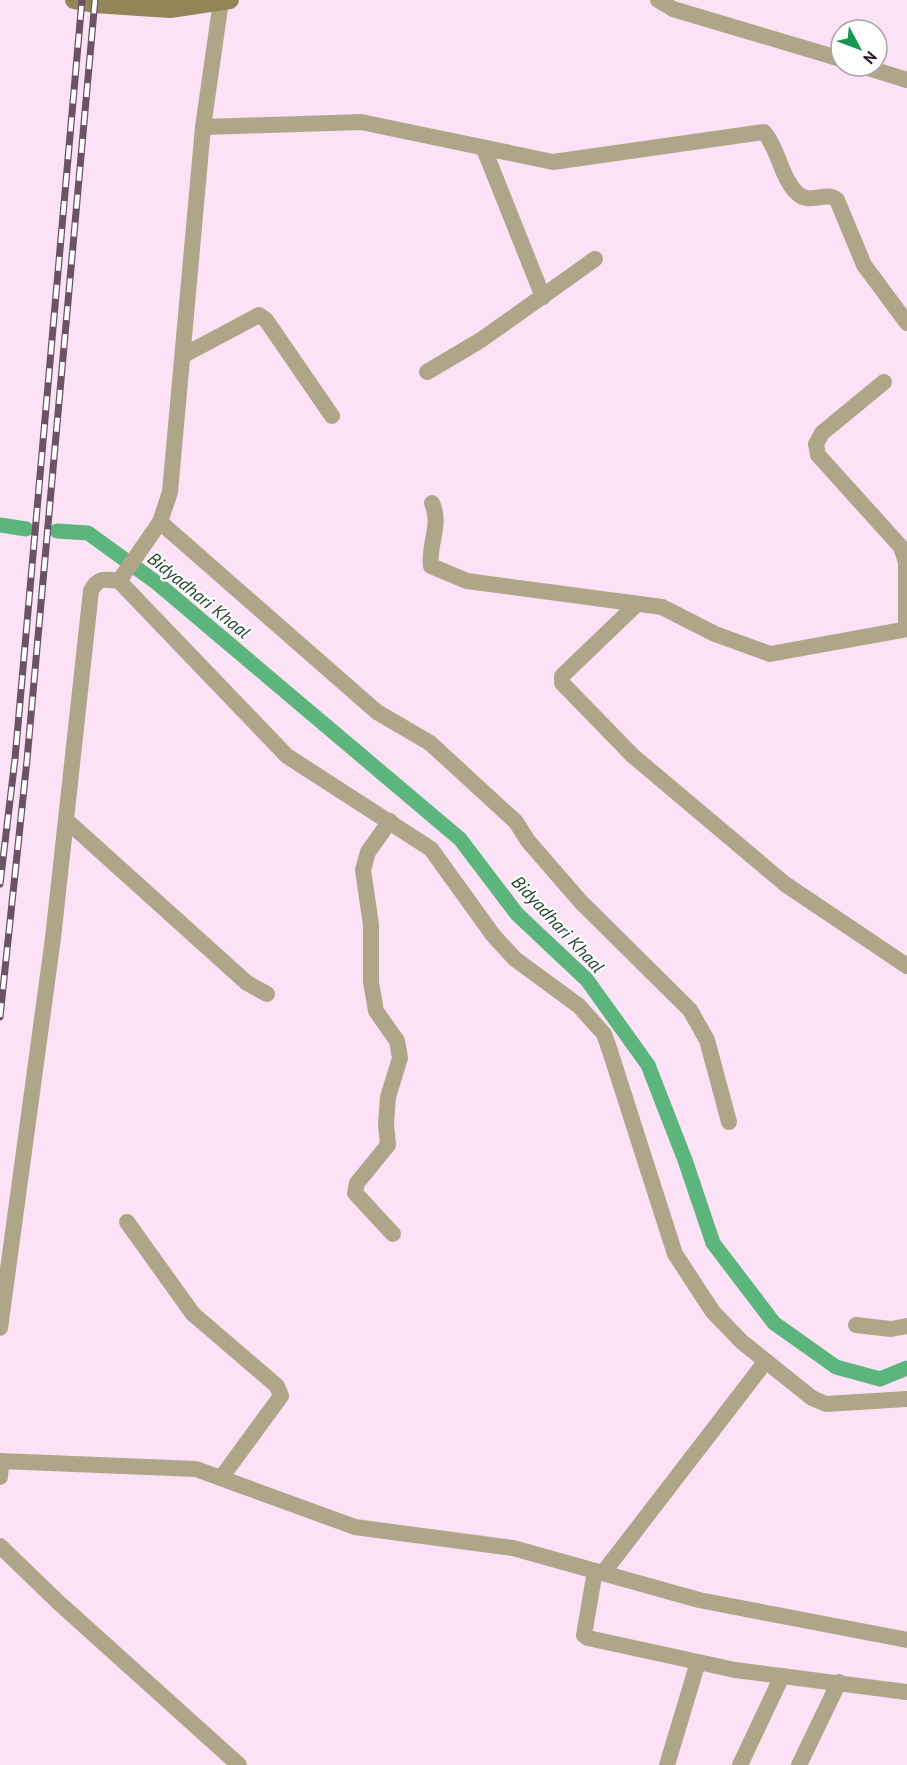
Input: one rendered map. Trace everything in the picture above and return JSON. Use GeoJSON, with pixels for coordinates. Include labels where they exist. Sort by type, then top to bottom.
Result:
{"type":"FeatureCollection","features":[{"type":"Feature","properties":{"kind":"street"},"geometry":{"type":"LineString","coordinates":[[74,0],[94,4],[170,9],[225,1],[203,127],[170,492],[160,522],[119,581]]}},
{"type":"Feature","properties":{"kind":"street"},"geometry":{"type":"LineString","coordinates":[[658,0],[673,9],[829,56]]}},
{"type":"Feature","properties":{"kind":"street"},"geometry":{"type":"LineString","coordinates":[[889,74],[907,80]]}},
{"type":"Feature","properties":{"kind":"street"},"geometry":{"type":"LineString","coordinates":[[203,127],[356,122],[553,162],[764,132],[796,192],[810,200],[828,196],[837,201],[864,265],[907,323]]}},
{"type":"Feature","properties":{"kind":"street"},"geometry":{"type":"LineString","coordinates":[[484,149],[543,297]]}},
{"type":"Feature","properties":{"kind":"street"},"geometry":{"type":"LineString","coordinates":[[427,372],[480,340],[595,259]]}},
{"type":"Feature","properties":{"kind":"street"},"geometry":{"type":"LineString","coordinates":[[184,355],[259,315],[266,320],[332,416]]}},
{"type":"Feature","properties":{"kind":"street"},"geometry":{"type":"LineString","coordinates":[[432,503],[438,525],[430,552],[431,566],[467,582],[599,597],[662,607],[715,634],[770,654],[907,629],[906,562],[901,547],[818,455],[816,444],[822,433],[884,382]]}},
{"type":"Feature","properties":{"kind":"street"},"geometry":{"type":"LineString","coordinates":[[160,522],[377,712],[430,743],[516,822],[528,841],[581,902],[690,1010],[707,1040],[729,1122]]}},
{"type":"Feature","properties":{"kind":"street"},"geometry":{"type":"LineString","coordinates":[[0,1328],[51,950],[91,591],[99,580],[119,581],[287,756],[431,849],[493,934],[515,959],[579,1006],[604,1034],[675,1254],[713,1312],[742,1342],[812,1398],[826,1404],[907,1399]]}},
{"type":"Feature","properties":{"kind":"street"},"geometry":{"type":"LineString","coordinates":[[637,604],[562,676],[562,683],[633,756],[785,884],[907,966]]}},
{"type":"Feature","properties":{"kind":"street"},"geometry":{"type":"LineString","coordinates":[[66,820],[248,983],[267,994]]}},
{"type":"Feature","properties":{"kind":"street"},"geometry":{"type":"LineString","coordinates":[[390,821],[368,852],[363,870],[371,925],[372,982],[376,1011],[397,1041],[400,1058],[388,1097],[386,1124],[388,1145],[357,1183],[355,1193],[393,1234]]}},
{"type":"Feature","properties":{"kind":"street"},"geometry":{"type":"LineString","coordinates":[[127,1222],[193,1314],[277,1386],[281,1396],[221,1478]]}},
{"type":"Feature","properties":{"kind":"street"},"geometry":{"type":"LineString","coordinates":[[856,1324],[891,1329],[907,1326]]}},
{"type":"Feature","properties":{"kind":"street"},"geometry":{"type":"LineString","coordinates":[[766,1360],[599,1572],[585,1637],[698,1662],[782,1676],[907,1692]]}},
{"type":"Feature","properties":{"kind":"street"},"geometry":{"type":"LineString","coordinates":[[0,1466],[184,1466],[355,1527],[513,1548],[699,1600],[907,1640]]}},
{"type":"Feature","properties":{"kind":"street"},"geometry":{"type":"LineString","coordinates":[[0,1546],[58,1602],[239,1765]]}},
{"type":"Feature","properties":{"kind":"street"},"geometry":{"type":"LineString","coordinates":[[667,1765],[698,1662]]}},
{"type":"Feature","properties":{"kind":"street"},"geometry":{"type":"LineString","coordinates":[[740,1765],[782,1676]]}},
{"type":"Feature","properties":{"kind":"street"},"geometry":{"type":"LineString","coordinates":[[799,1765],[839,1682]]}},
{"type":"Feature","properties":{"kind":"waterway","name":"Bidyadhari Khaal"},"geometry":{"type":"LineString","coordinates":[[0,525],[26,529]]}},
{"type":"Feature","properties":{"kind":"waterway","name":"Bidyadhari Khaal"},"geometry":{"type":"LineString","coordinates":[[57,531],[88,533],[157,583],[460,839],[517,914],[587,980],[648,1065],[685,1160],[713,1243],[774,1323],[836,1367],[880,1379],[907,1368]]}},
{"type":"Feature","properties":{"kind":"railway"},"geometry":{"type":"LineString","coordinates":[[0,884],[15,759],[82,0]]}},
{"type":"Feature","properties":{"kind":"railway"},"geometry":{"type":"LineString","coordinates":[[0,1017],[27,760],[95,0]]}}]}
